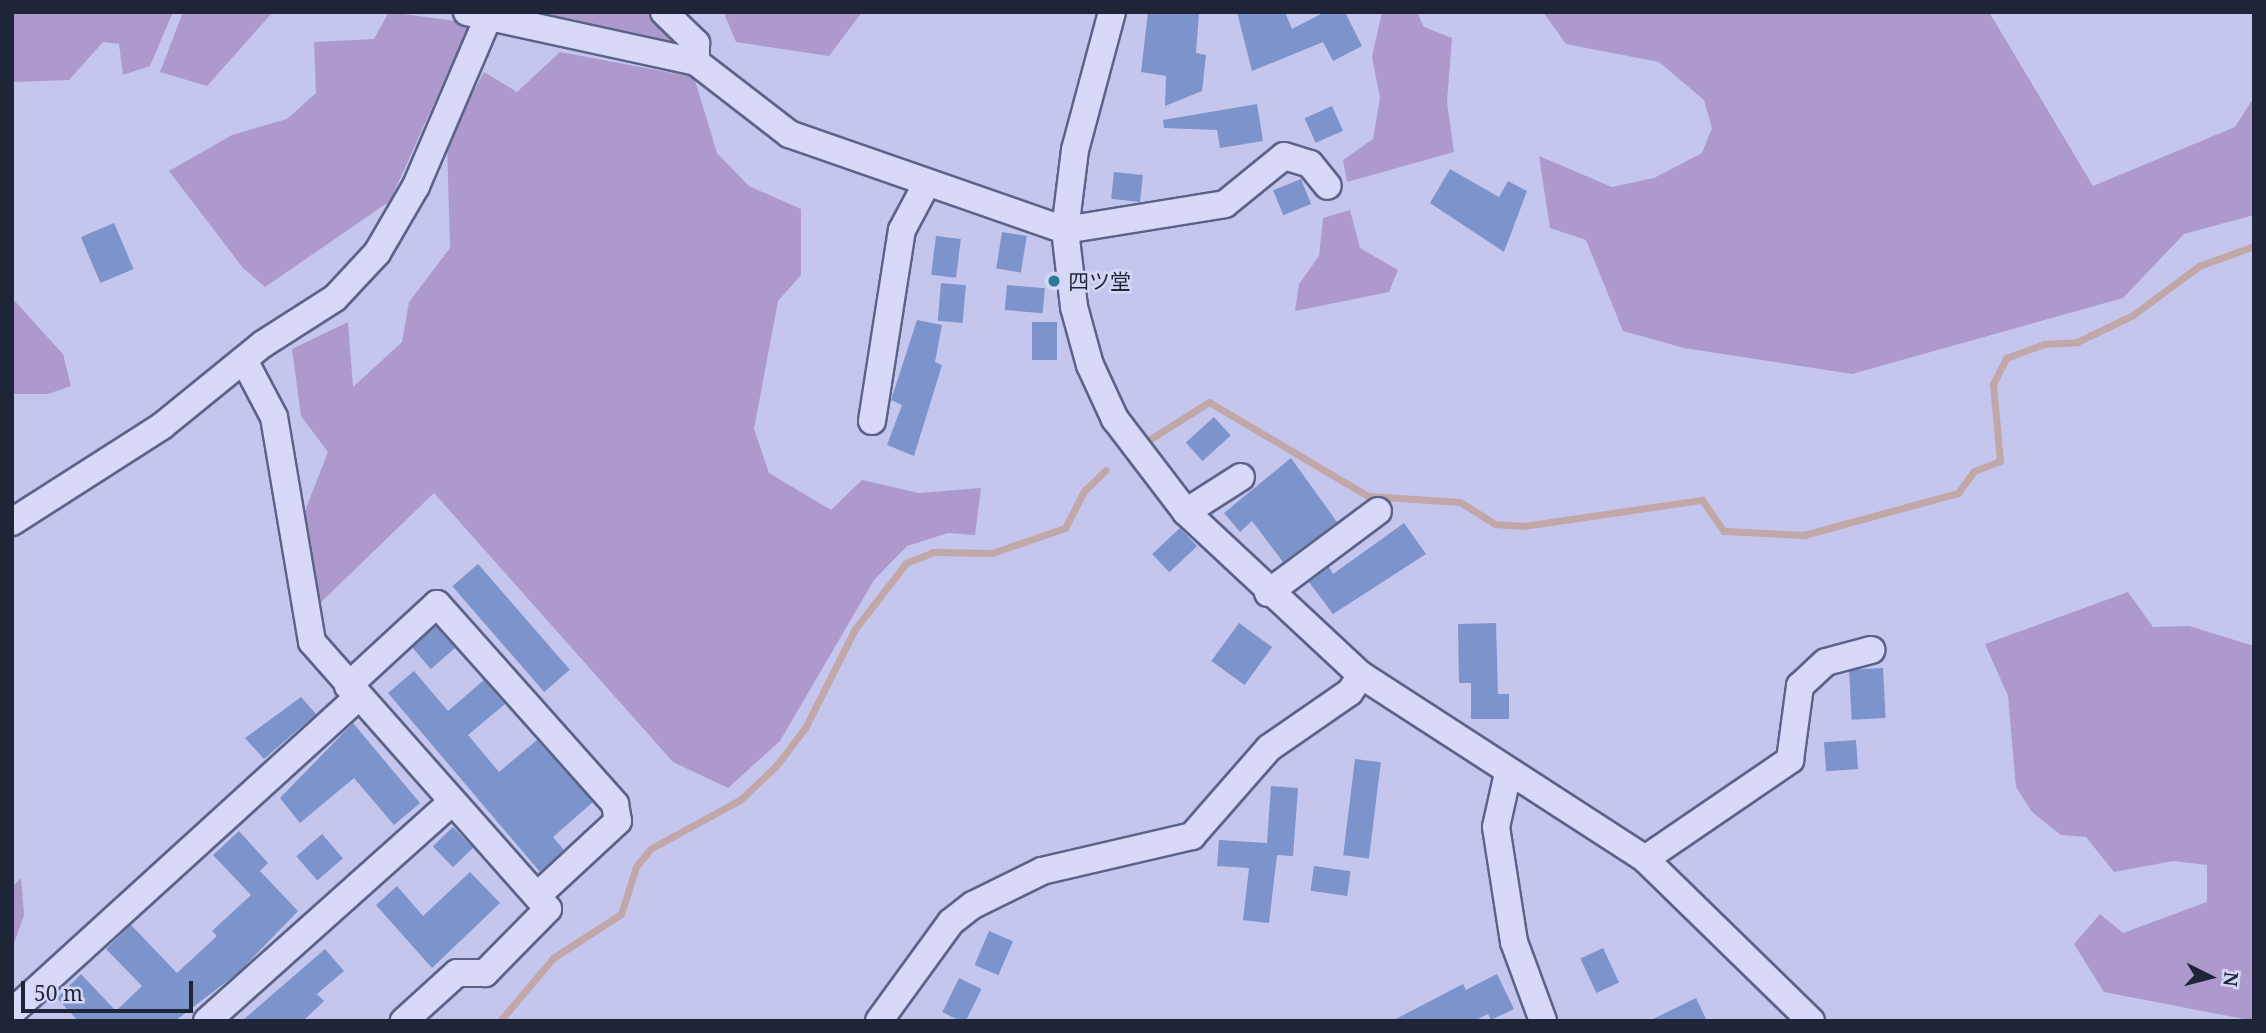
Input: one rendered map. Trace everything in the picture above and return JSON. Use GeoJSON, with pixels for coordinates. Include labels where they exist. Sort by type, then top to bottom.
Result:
{"type":"FeatureCollection","features":[{"type":"Feature","properties":{"kind":"street"},"geometry":{"type":"LineString","coordinates":[[664,12],[696,43],[696,62]]}},
{"type":"Feature","properties":{"kind":"street"},"geometry":{"type":"LineString","coordinates":[[1112,12],[1075,150],[1066,230],[1074,307],[1090,365],[1115,419],[1186,512],[1268,593],[1361,675],[1507,773],[1645,859],[1811,1021]]}},
{"type":"Feature","properties":{"kind":"street"},"geometry":{"type":"LineString","coordinates":[[12,522],[162,425],[335,298],[377,253],[416,186],[477,16],[696,62],[789,134],[1066,230],[1225,204],[1283,156],[1310,164],[1328,186]]}},
{"type":"Feature","properties":{"kind":"street"},"geometry":{"type":"LineString","coordinates":[[872,421],[902,230],[927,183]]}},
{"type":"Feature","properties":{"kind":"street"},"geometry":{"type":"LineString","coordinates":[[245,362],[274,417],[302,613],[312,642],[352,692],[548,909],[485,973],[457,973],[404,1021]]}},
{"type":"Feature","properties":{"kind":"street"},"geometry":{"type":"LineString","coordinates":[[1186,512],[1241,477]]}},
{"type":"Feature","properties":{"kind":"street"},"geometry":{"type":"LineString","coordinates":[[1268,593],[1378,511]]}},
{"type":"Feature","properties":{"kind":"street"},"geometry":{"type":"LineString","coordinates":[[12,1012],[352,692],[437,604],[614,804],[618,821],[537,896]]}},
{"type":"Feature","properties":{"kind":"street"},"geometry":{"type":"LineString","coordinates":[[1645,859],[1790,760],[1800,685],[1826,662],[1871,650]]}},
{"type":"Feature","properties":{"kind":"street"},"geometry":{"type":"LineString","coordinates":[[879,1021],[951,922],[973,905],[1042,871],[1192,836],[1269,748],[1350,692],[1361,675]]}},
{"type":"Feature","properties":{"kind":"street"},"geometry":{"type":"LineString","coordinates":[[1507,773],[1496,827],[1514,942],[1543,1021]]}},
{"type":"Feature","properties":{"kind":"street"},"geometry":{"type":"LineString","coordinates":[[207,1021],[451,803]]}},
{"type":"Feature","properties":{"kind":"shaded area"},"geometry":{"type":"Polygon","coordinates":[[[12,12],[173,12],[150,66],[123,75],[119,44],[103,42],[69,80],[14,82],[12,12]]]}},
{"type":"Feature","properties":{"kind":"shaded area"},"geometry":{"type":"Polygon","coordinates":[[[183,12],[273,12],[207,86],[160,72],[183,12]]]}},
{"type":"Feature","properties":{"kind":"shaded area"},"geometry":{"type":"Polygon","coordinates":[[[389,12],[470,23],[390,201],[265,287],[243,268],[169,171],[232,135],[287,119],[316,93],[314,42],[374,39],[389,12]]]}},
{"type":"Feature","properties":{"kind":"shaded area"},"geometry":{"type":"Polygon","coordinates":[[[508,12],[650,12],[673,32],[671,47],[508,12]]]}},
{"type":"Feature","properties":{"kind":"shaded area"},"geometry":{"type":"Polygon","coordinates":[[[862,12],[829,56],[736,42],[724,13],[862,12]]]}},
{"type":"Feature","properties":{"kind":"shaded area"},"geometry":{"type":"Polygon","coordinates":[[[1382,12],[1417,12],[1424,27],[1452,38],[1447,102],[1454,152],[1347,182],[1343,160],[1373,139],[1380,98],[1372,57],[1382,12]]]}},
{"type":"Feature","properties":{"kind":"shaded area"},"geometry":{"type":"Polygon","coordinates":[[[1543,12],[1989,12],[2093,186],[2235,127],[2254,97],[2254,215],[2184,234],[2123,298],[1852,374],[1684,348],[1623,331],[1586,240],[1550,228],[1539,156],[1612,187],[1654,178],[1702,153],[1712,128],[1704,100],[1659,62],[1566,44],[1543,12]]]}},
{"type":"Feature","properties":{"kind":"shaded area"},"geometry":{"type":"Polygon","coordinates":[[[560,52],[694,77],[717,153],[749,186],[801,209],[801,275],[778,301],[754,429],[769,473],[831,510],[862,480],[919,493],[981,488],[975,535],[948,533],[907,546],[874,580],[780,741],[728,788],[673,762],[434,493],[316,607],[305,511],[328,452],[301,416],[292,349],[348,322],[353,387],[402,342],[409,302],[450,248],[447,141],[484,72],[517,92],[560,52]]]}},
{"type":"Feature","properties":{"kind":"shaded area"},"geometry":{"type":"Polygon","coordinates":[[[1350,210],[1360,248],[1398,270],[1389,292],[1295,311],[1299,284],[1319,256],[1323,218],[1350,210]]]}},
{"type":"Feature","properties":{"kind":"shaded area"},"geometry":{"type":"Polygon","coordinates":[[[12,298],[63,354],[71,386],[48,394],[12,394],[12,298]]]}},
{"type":"Feature","properties":{"kind":"shaded area"},"geometry":{"type":"Polygon","coordinates":[[[2128,592],[2153,627],[2189,626],[2254,646],[2254,1021],[2104,992],[2074,944],[2100,914],[2123,933],[2207,902],[2207,865],[2173,861],[2114,872],[2086,837],[2061,835],[2032,812],[2016,787],[2008,696],[1985,644],[2128,592]]]}},
{"type":"Feature","properties":{"kind":"shaded area"},"geometry":{"type":"Polygon","coordinates":[[[21,878],[24,915],[12,949],[12,887],[21,878]]]}},
{"type":"Feature","properties":{"kind":"building"},"geometry":{"type":"Polygon","coordinates":[[[1148,12],[1199,12],[1196,53],[1206,55],[1202,91],[1165,106],[1166,76],[1141,72],[1148,12]]]}},
{"type":"Feature","properties":{"kind":"building"},"geometry":{"type":"Polygon","coordinates":[[[1237,12],[1285,12],[1292,29],[1325,12],[1345,12],[1362,46],[1333,61],[1323,42],[1252,71],[1237,12]]]}},
{"type":"Feature","properties":{"kind":"building"},"geometry":{"type":"Polygon","coordinates":[[[1257,104],[1263,141],[1220,148],[1217,130],[1164,128],[1163,120],[1257,104]]]}},
{"type":"Feature","properties":{"kind":"building"},"geometry":{"type":"Polygon","coordinates":[[[1332,106],[1343,131],[1316,143],[1305,118],[1332,106]]]}},
{"type":"Feature","properties":{"kind":"building"},"geometry":{"type":"Polygon","coordinates":[[[1450,169],[1499,197],[1508,181],[1527,191],[1504,252],[1430,203],[1450,169]]]}},
{"type":"Feature","properties":{"kind":"building"},"geometry":{"type":"Polygon","coordinates":[[[1114,172],[1143,175],[1140,202],[1111,199],[1114,172]]]}},
{"type":"Feature","properties":{"kind":"building"},"geometry":{"type":"Polygon","coordinates":[[[1301,179],[1311,204],[1283,215],[1273,190],[1301,179]]]}},
{"type":"Feature","properties":{"kind":"building"},"geometry":{"type":"Polygon","coordinates":[[[114,223],[134,269],[100,283],[81,237],[114,223]]]}},
{"type":"Feature","properties":{"kind":"building"},"geometry":{"type":"Polygon","coordinates":[[[1002,232],[1027,236],[1021,272],[996,269],[1002,232]]]}},
{"type":"Feature","properties":{"kind":"building"},"geometry":{"type":"Polygon","coordinates":[[[936,236],[961,239],[956,278],[931,275],[936,236]]]}},
{"type":"Feature","properties":{"kind":"building"},"geometry":{"type":"Polygon","coordinates":[[[941,283],[966,285],[963,323],[938,321],[941,283]]]}},
{"type":"Feature","properties":{"kind":"building"},"geometry":{"type":"Polygon","coordinates":[[[1007,285],[1045,288],[1043,313],[1005,310],[1007,285]]]}},
{"type":"Feature","properties":{"kind":"building"},"geometry":{"type":"Polygon","coordinates":[[[917,320],[942,325],[935,362],[942,365],[914,456],[887,445],[902,405],[891,400],[917,320]]]}},
{"type":"Feature","properties":{"kind":"building"},"geometry":{"type":"Polygon","coordinates":[[[1032,322],[1057,322],[1057,360],[1032,360],[1032,322]]]}},
{"type":"Feature","properties":{"kind":"building"},"geometry":{"type":"Polygon","coordinates":[[[1214,417],[1231,436],[1202,461],[1186,442],[1214,417]]]}},
{"type":"Feature","properties":{"kind":"building"},"geometry":{"type":"Polygon","coordinates":[[[1291,458],[1337,522],[1283,562],[1252,521],[1240,532],[1224,513],[1291,458]]]}},
{"type":"Feature","properties":{"kind":"building"},"geometry":{"type":"Polygon","coordinates":[[[1404,523],[1426,554],[1333,614],[1309,582],[1329,567],[1333,574],[1404,523]]]}},
{"type":"Feature","properties":{"kind":"building"},"geometry":{"type":"Polygon","coordinates":[[[1180,528],[1197,546],[1169,572],[1152,554],[1180,528]]]}},
{"type":"Feature","properties":{"kind":"building"},"geometry":{"type":"Polygon","coordinates":[[[478,564],[570,670],[544,692],[452,586],[478,564]]]}},
{"type":"Feature","properties":{"kind":"building"},"geometry":{"type":"Polygon","coordinates":[[[1239,623],[1272,647],[1245,685],[1211,661],[1239,623]]]}},
{"type":"Feature","properties":{"kind":"building"},"geometry":{"type":"Polygon","coordinates":[[[1496,623],[1498,694],[1509,694],[1509,719],[1471,719],[1471,683],[1459,683],[1458,624],[1496,623]]]}},
{"type":"Feature","properties":{"kind":"building"},"geometry":{"type":"Polygon","coordinates":[[[436,626],[455,648],[431,669],[412,647],[436,626]]]}},
{"type":"Feature","properties":{"kind":"building"},"geometry":{"type":"Polygon","coordinates":[[[1883,668],[1886,718],[1852,720],[1849,670],[1883,668]]]}},
{"type":"Feature","properties":{"kind":"building"},"geometry":{"type":"Polygon","coordinates":[[[414,671],[448,711],[484,680],[505,704],[468,735],[499,772],[537,740],[593,802],[553,837],[564,850],[540,872],[388,693],[414,671]]]}},
{"type":"Feature","properties":{"kind":"building"},"geometry":{"type":"Polygon","coordinates":[[[301,697],[316,714],[264,759],[245,738],[301,697]]]}},
{"type":"Feature","properties":{"kind":"building"},"geometry":{"type":"Polygon","coordinates":[[[353,723],[420,803],[394,825],[354,778],[300,823],[280,798],[353,723]]]}},
{"type":"Feature","properties":{"kind":"building"},"geometry":{"type":"Polygon","coordinates":[[[1856,740],[1858,769],[1826,771],[1824,742],[1856,740]]]}},
{"type":"Feature","properties":{"kind":"building"},"geometry":{"type":"Polygon","coordinates":[[[1355,759],[1381,762],[1369,858],[1343,855],[1355,759]]]}},
{"type":"Feature","properties":{"kind":"building"},"geometry":{"type":"Polygon","coordinates":[[[1271,786],[1298,788],[1293,856],[1277,855],[1269,923],[1243,920],[1249,868],[1217,866],[1219,840],[1267,843],[1271,786]]]}},
{"type":"Feature","properties":{"kind":"building"},"geometry":{"type":"Polygon","coordinates":[[[453,827],[473,848],[453,867],[433,846],[453,827]]]}},
{"type":"Feature","properties":{"kind":"building"},"geometry":{"type":"Polygon","coordinates":[[[239,831],[268,863],[260,871],[298,911],[239,972],[175,1021],[78,1021],[57,998],[81,974],[116,1011],[142,986],[106,949],[131,925],[177,973],[217,936],[212,931],[251,895],[213,855],[239,831]]]}},
{"type":"Feature","properties":{"kind":"building"},"geometry":{"type":"Polygon","coordinates":[[[322,834],[343,858],[317,880],[296,856],[322,834]]]}},
{"type":"Feature","properties":{"kind":"building"},"geometry":{"type":"Polygon","coordinates":[[[1314,866],[1351,871],[1347,896],[1311,891],[1314,866]]]}},
{"type":"Feature","properties":{"kind":"building"},"geometry":{"type":"Polygon","coordinates":[[[470,872],[500,903],[432,968],[376,905],[397,886],[423,916],[470,872]]]}},
{"type":"Feature","properties":{"kind":"building"},"geometry":{"type":"Polygon","coordinates":[[[989,931],[1013,941],[998,975],[975,965],[989,931]]]}},
{"type":"Feature","properties":{"kind":"building"},"geometry":{"type":"Polygon","coordinates":[[[1603,948],[1619,982],[1596,993],[1580,959],[1603,948]]]}},
{"type":"Feature","properties":{"kind":"building"},"geometry":{"type":"Polygon","coordinates":[[[325,949],[344,971],[317,994],[324,1001],[303,1021],[242,1021],[325,949]]]}},
{"type":"Feature","properties":{"kind":"building"},"geometry":{"type":"Polygon","coordinates":[[[1497,974],[1514,1009],[1491,1020],[1488,1014],[1474,1021],[1392,1021],[1463,984],[1466,990],[1497,974]]]}},
{"type":"Feature","properties":{"kind":"building"},"geometry":{"type":"Polygon","coordinates":[[[959,978],[981,989],[966,1021],[942,1012],[959,978]]]}},
{"type":"Feature","properties":{"kind":"building"},"geometry":{"type":"Polygon","coordinates":[[[1696,998],[1707,1021],[1649,1021],[1696,998]]]}},
{"type":"Feature","properties":{"kind":"waterway"},"geometry":{"type":"LineString","coordinates":[[1152,438],[1209,402],[1368,496],[1460,502],[1495,524],[1523,526],[1702,500],[1724,531],[1804,535],[1958,493],[1974,471],[2000,461],[1993,384],[2006,358],[2044,344],[2077,342],[2133,315],[2199,266],[2254,246]]}},
{"type":"Feature","properties":{"kind":"waterway"},"geometry":{"type":"LineString","coordinates":[[500,1021],[553,958],[621,914],[636,867],[650,849],[740,800],[776,766],[805,728],[855,629],[906,563],[933,552],[992,553],[1065,528],[1084,491],[1106,470]]}},
{"type":"Feature","properties":{"kind":"place","name":"四ツ堂"},"geometry":{"type":"Point","coordinates":[1054,281]}}]}
